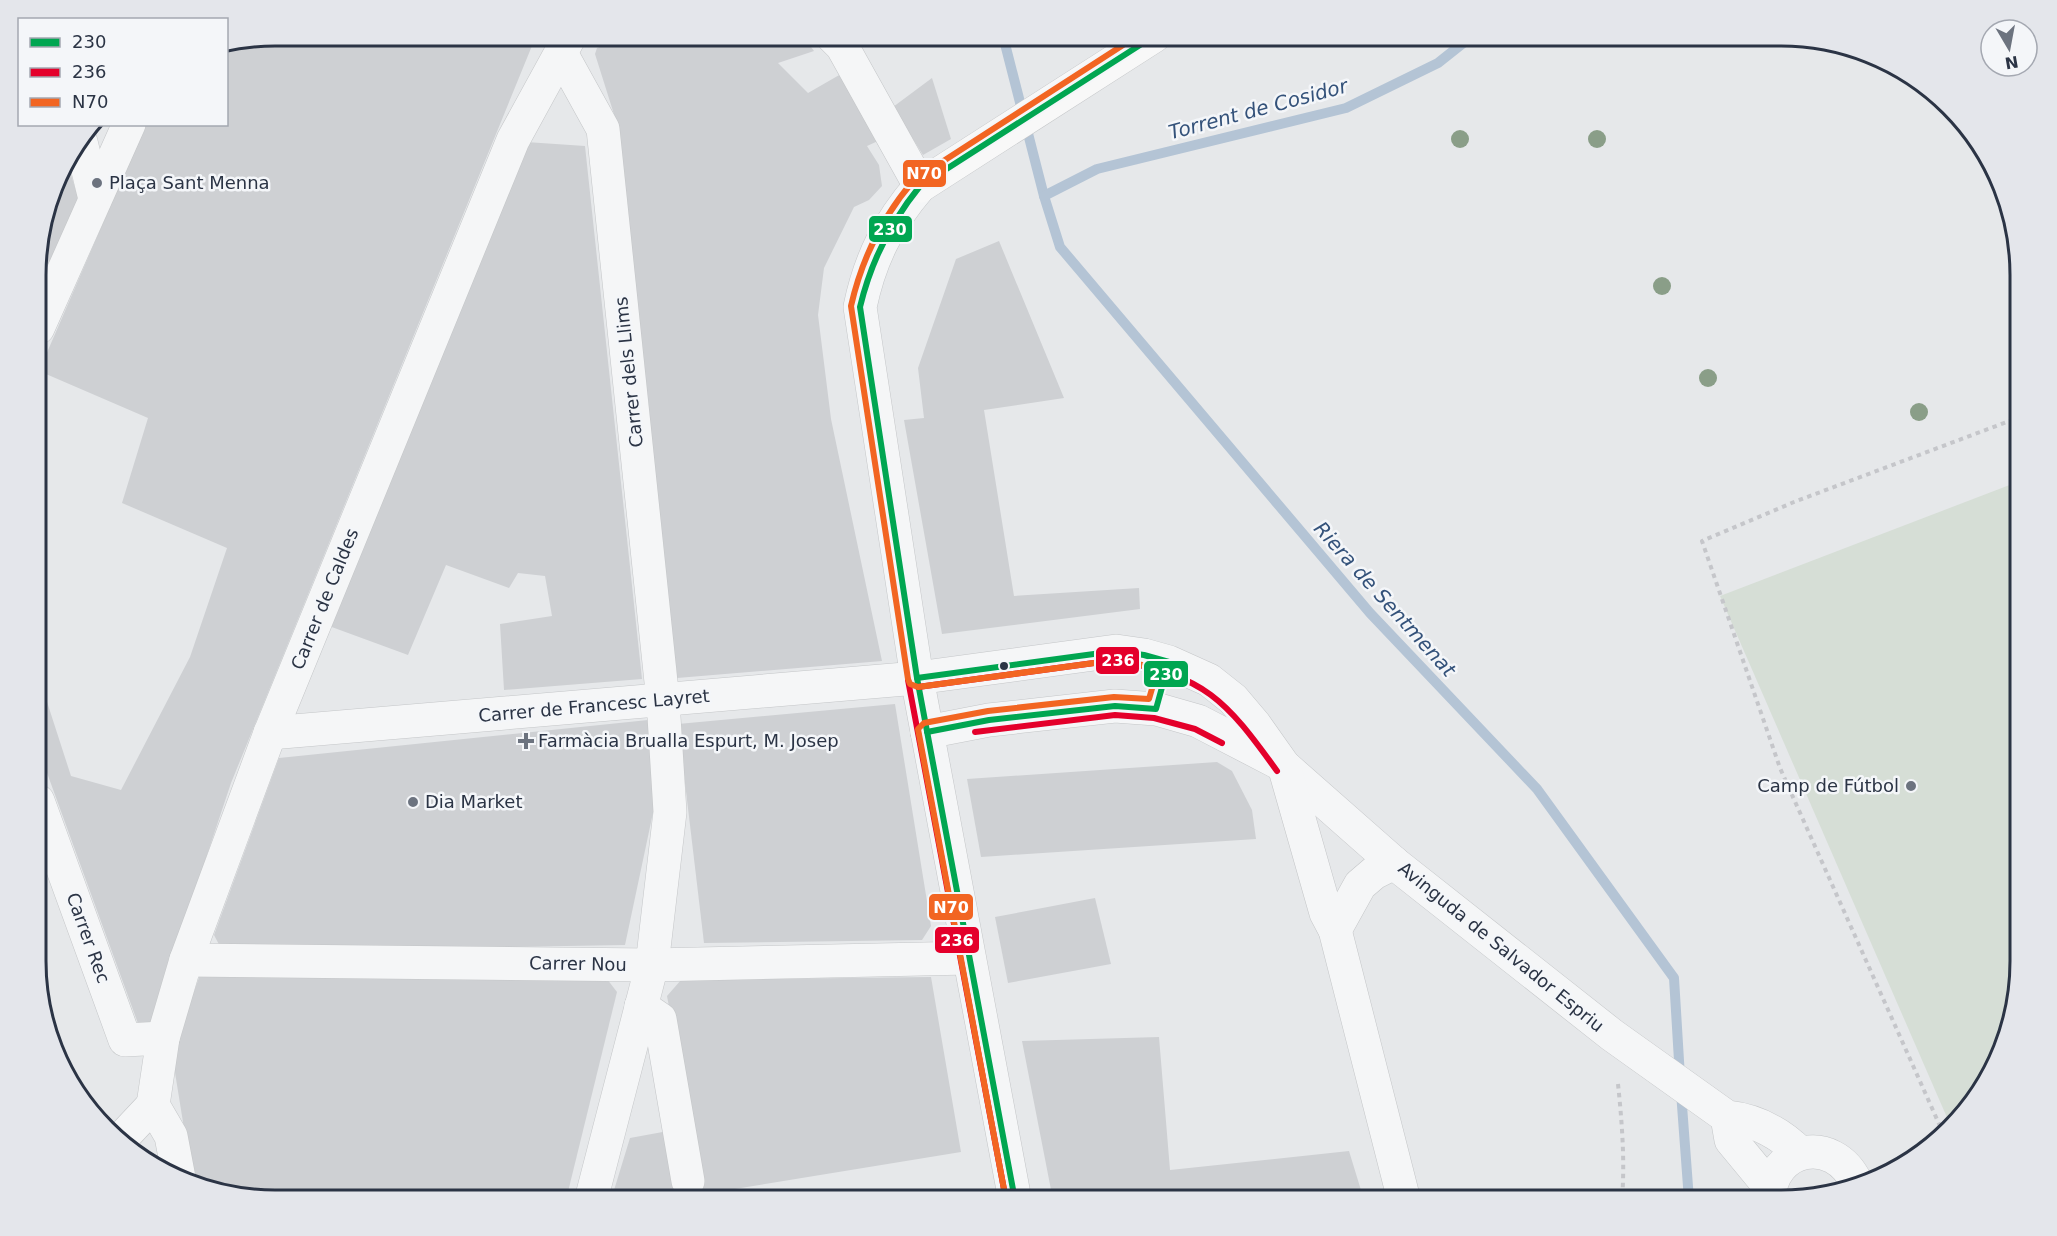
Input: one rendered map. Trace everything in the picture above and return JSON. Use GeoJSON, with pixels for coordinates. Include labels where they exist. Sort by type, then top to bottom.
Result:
{"type":"FeatureCollection","features":[{"type":"Feature","properties":{"kind":"main road"},"geometry":{"type":"LineString","coordinates":[[920,186],[1138,46]]}},
{"type":"Feature","properties":{"kind":"street","name":"Carrer de Caldes"},"geometry":{"type":"LineString","coordinates":[[153,1106],[163,1038],[186,960],[270,733],[513,140],[564,46]]}},
{"type":"Feature","properties":{"kind":"street","name":"Carrer dels Llims"},"geometry":{"type":"LineString","coordinates":[[566,46],[603,129],[663,701],[670,812],[651,965],[594,1190]]}},
{"type":"Feature","properties":{"kind":"street"},"geometry":{"type":"LineString","coordinates":[[842,46],[920,186],[905,203],[882,239],[866,277],[860,307],[917,678],[1013,1190]]}},
{"type":"Feature","properties":{"kind":"street"},"geometry":{"type":"LineString","coordinates":[[46,310],[128,126]]}},
{"type":"Feature","properties":{"kind":"street"},"geometry":{"type":"LineString","coordinates":[[83,151],[95,199]]}},
{"type":"Feature","properties":{"kind":"street","name":"Avinguda de Salvador Espriu"},"geometry":{"type":"LineString","coordinates":[[917,678],[1116,651],[1144,655],[1168,662],[1209,681],[1233,699],[1284,766],[1394,863],[1612,1035],[1727,1117],[1745,1119],[1783,1137],[1800,1153]]}},
{"type":"Feature","properties":{"kind":"street"},"geometry":{"type":"LineString","coordinates":[[1156,709],[1168,662]]}},
{"type":"Feature","properties":{"kind":"street","name":"Carrer de Francesc Layret"},"geometry":{"type":"LineString","coordinates":[[270,733],[917,678]]}},
{"type":"Feature","properties":{"kind":"street","name":"Avinguda de Salvador Espriu"},"geometry":{"type":"LineString","coordinates":[[927,732],[989,720],[1115,706],[1156,709],[1198,721],[1284,766]]}},
{"type":"Feature","properties":{"kind":"street"},"geometry":{"type":"LineString","coordinates":[[1284,766],[1326,913],[1335,930],[1401,1190]]}},
{"type":"Feature","properties":{"kind":"street","name":"Carrer Rec"},"geometry":{"type":"LineString","coordinates":[[46,823],[125,1040],[163,1038]]}},
{"type":"Feature","properties":{"kind":"street"},"geometry":{"type":"LineString","coordinates":[[1335,930],[1360,885],[1374,873],[1394,863]]}},
{"type":"Feature","properties":{"kind":"street","name":"Carrer Nou"},"geometry":{"type":"LineString","coordinates":[[186,960],[651,965],[969,958]]}},
{"type":"Feature","properties":{"kind":"street"},"geometry":{"type":"LineString","coordinates":[[641,1006],[660,1019],[688,1181]]}},
{"type":"Feature","properties":{"kind":"street"},"geometry":{"type":"LineString","coordinates":[[126,1134],[153,1106],[171,1136],[177,1167]]}},
{"type":"Feature","properties":{"kind":"street"},"geometry":{"type":"LineString","coordinates":[[1727,1117],[1731,1140],[1767,1190]]}},
{"type":"Feature","properties":{"kind":"street"},"geometry":{"type":"LineString","coordinates":[[1770,1190],[1775,1172],[1786,1161],[1800,1153],[1819,1151],[1838,1159],[1854,1177]]}},
{"type":"Feature","properties":{"kind":"path"},"geometry":{"type":"LineString","coordinates":[[1940,1126],[1780,768],[1702,540],[1794,502],[2010,421]]}},
{"type":"Feature","properties":{"kind":"path"},"geometry":{"type":"LineString","coordinates":[[1612,1035],[1622,1116],[1623,1190]]}},
{"type":"Feature","properties":{"kind":"shaded area","name":"Camp de Fútbol"},"geometry":{"type":"Polygon","coordinates":[[[2010,485],[2009,991],[2003,1020],[1987,1062],[1972,1088],[1948,1119],[1720,596],[2010,485]]]}},
{"type":"Feature","properties":{"kind":"building"},"geometry":{"type":"Polygon","coordinates":[[[275,46],[532,46],[231,783],[149,1029],[140,1029],[46,770],[46,699],[71,776],[121,790],[190,657],[227,548],[122,503],[148,418],[46,374],[46,355],[145,126],[228,126],[228,52],[275,46]]]}},
{"type":"Feature","properties":{"kind":"building"},"geometry":{"type":"Polygon","coordinates":[[[602,46],[810,46],[814,51],[778,63],[808,93],[841,74],[878,141],[867,146],[879,165],[882,186],[869,200],[854,207],[824,268],[818,315],[831,419],[882,661],[677,678],[618,127],[595,54],[597,48],[602,46]]]}},
{"type":"Feature","properties":{"kind":"building"},"geometry":{"type":"Polygon","coordinates":[[[932,78],[951,139],[923,155],[893,107],[932,78]]]}},
{"type":"Feature","properties":{"kind":"building"},"geometry":{"type":"Polygon","coordinates":[[[526,142],[585,146],[642,679],[504,690],[500,624],[552,616],[545,576],[518,573],[509,588],[446,565],[408,655],[329,626],[526,142]]]}},
{"type":"Feature","properties":{"kind":"building"},"geometry":{"type":"Polygon","coordinates":[[[71,173],[80,205],[46,283],[48,245],[54,216],[71,173]]]}},
{"type":"Feature","properties":{"kind":"building"},"geometry":{"type":"Polygon","coordinates":[[[999,241],[1064,398],[984,410],[1014,596],[1139,588],[1140,609],[942,634],[904,420],[924,418],[918,368],[956,259],[999,241]]]}},
{"type":"Feature","properties":{"kind":"building"},"geometry":{"type":"Polygon","coordinates":[[[895,704],[931,926],[922,940],[704,943],[678,724],[895,704]]]}},
{"type":"Feature","properties":{"kind":"building"},"geometry":{"type":"Polygon","coordinates":[[[648,720],[654,808],[625,945],[223,952],[214,935],[279,758],[648,720]]]}},
{"type":"Feature","properties":{"kind":"building"},"geometry":{"type":"Polygon","coordinates":[[[1217,762],[1232,771],[1252,810],[1256,839],[981,857],[967,779],[1217,762]]]}},
{"type":"Feature","properties":{"kind":"building"},"geometry":{"type":"Polygon","coordinates":[[[1095,898],[1111,964],[1008,983],[995,917],[1095,898]]]}},
{"type":"Feature","properties":{"kind":"building"},"geometry":{"type":"Polygon","coordinates":[[[202,969],[607,979],[617,992],[568,1190],[275,1190],[245,1188],[216,1182],[191,1173],[172,1054],[202,969]]]}},
{"type":"Feature","properties":{"kind":"building"},"geometry":{"type":"Polygon","coordinates":[[[931,977],[961,1152],[729,1190],[614,1190],[630,1138],[668,1131],[701,1179],[667,996],[681,980],[931,977]]]}},
{"type":"Feature","properties":{"kind":"building"},"geometry":{"type":"Polygon","coordinates":[[[1159,1037],[1170,1170],[1349,1151],[1361,1190],[1051,1190],[1022,1041],[1159,1037]]]}},
{"type":"Feature","properties":{"kind":"waterway","name":"Riera de Sentmenat"},"geometry":{"type":"LineString","coordinates":[[1006,46],[1044,196],[1060,247],[1370,613],[1537,789],[1674,978],[1680,1077]]}},
{"type":"Feature","properties":{"kind":"waterway","name":"Torrent de Cosidor"},"geometry":{"type":"LineString","coordinates":[[1044,196],[1097,169],[1346,108],[1438,63],[1459,46]]}},
{"type":"Feature","properties":{"kind":"waterway","name":"Riera de Sentmenat"},"geometry":{"type":"LineString","coordinates":[[1681,1092],[1688,1190]]}},
{"type":"Feature","properties":{"kind":"transit line","name":"N70"},"geometry":{"type":"LineString","coordinates":[[1004,1190],[918,729],[924,723],[988,711],[1114,697],[1149,699],[1158,668],[1116,660],[918,687],[910,684],[851,306],[867,255],[883,223],[914,180],[1122,46]]}},
{"type":"Feature","properties":{"kind":"transit line","name":"230"},"geometry":{"type":"LineString","coordinates":[[1013,1190],[917,678],[860,307],[883,243],[920,186],[1138,46]]}},
{"type":"Feature","properties":{"kind":"transit line","name":"230"},"geometry":{"type":"LineString","coordinates":[[917,678],[1116,651],[1169,662],[1156,709],[1115,706],[989,720],[927,732]]}},
{"type":"Feature","properties":{"kind":"transit line","name":"236"},"geometry":{"type":"LineString","coordinates":[[918,687],[1116,660],[1147,667],[1172,674],[1211,695],[1243,726],[1277,771]]}},
{"type":"Feature","properties":{"kind":"transit line","name":"236"},"geometry":{"type":"LineString","coordinates":[[908,680],[1004,1190]]}},
{"type":"Feature","properties":{"kind":"transit line","name":"236"},"geometry":{"type":"LineString","coordinates":[[975,732],[1115,715],[1154,718],[1195,729],[1222,743]]}},
{"type":"Feature","properties":{"kind":"place","name":"Plaça Sant Menna"},"geometry":{"type":"Point","coordinates":[97,183]}},
{"type":"Feature","properties":{"kind":"place","name":"Farmàcia Brualla Espurt, M. Josep"},"geometry":{"type":"Point","coordinates":[526,741]}},
{"type":"Feature","properties":{"kind":"place","name":"Camp de Fútbol"},"geometry":{"type":"Point","coordinates":[1911,786]}},
{"type":"Feature","properties":{"kind":"place","name":"Dia Market"},"geometry":{"type":"Point","coordinates":[413,802]}}]}
